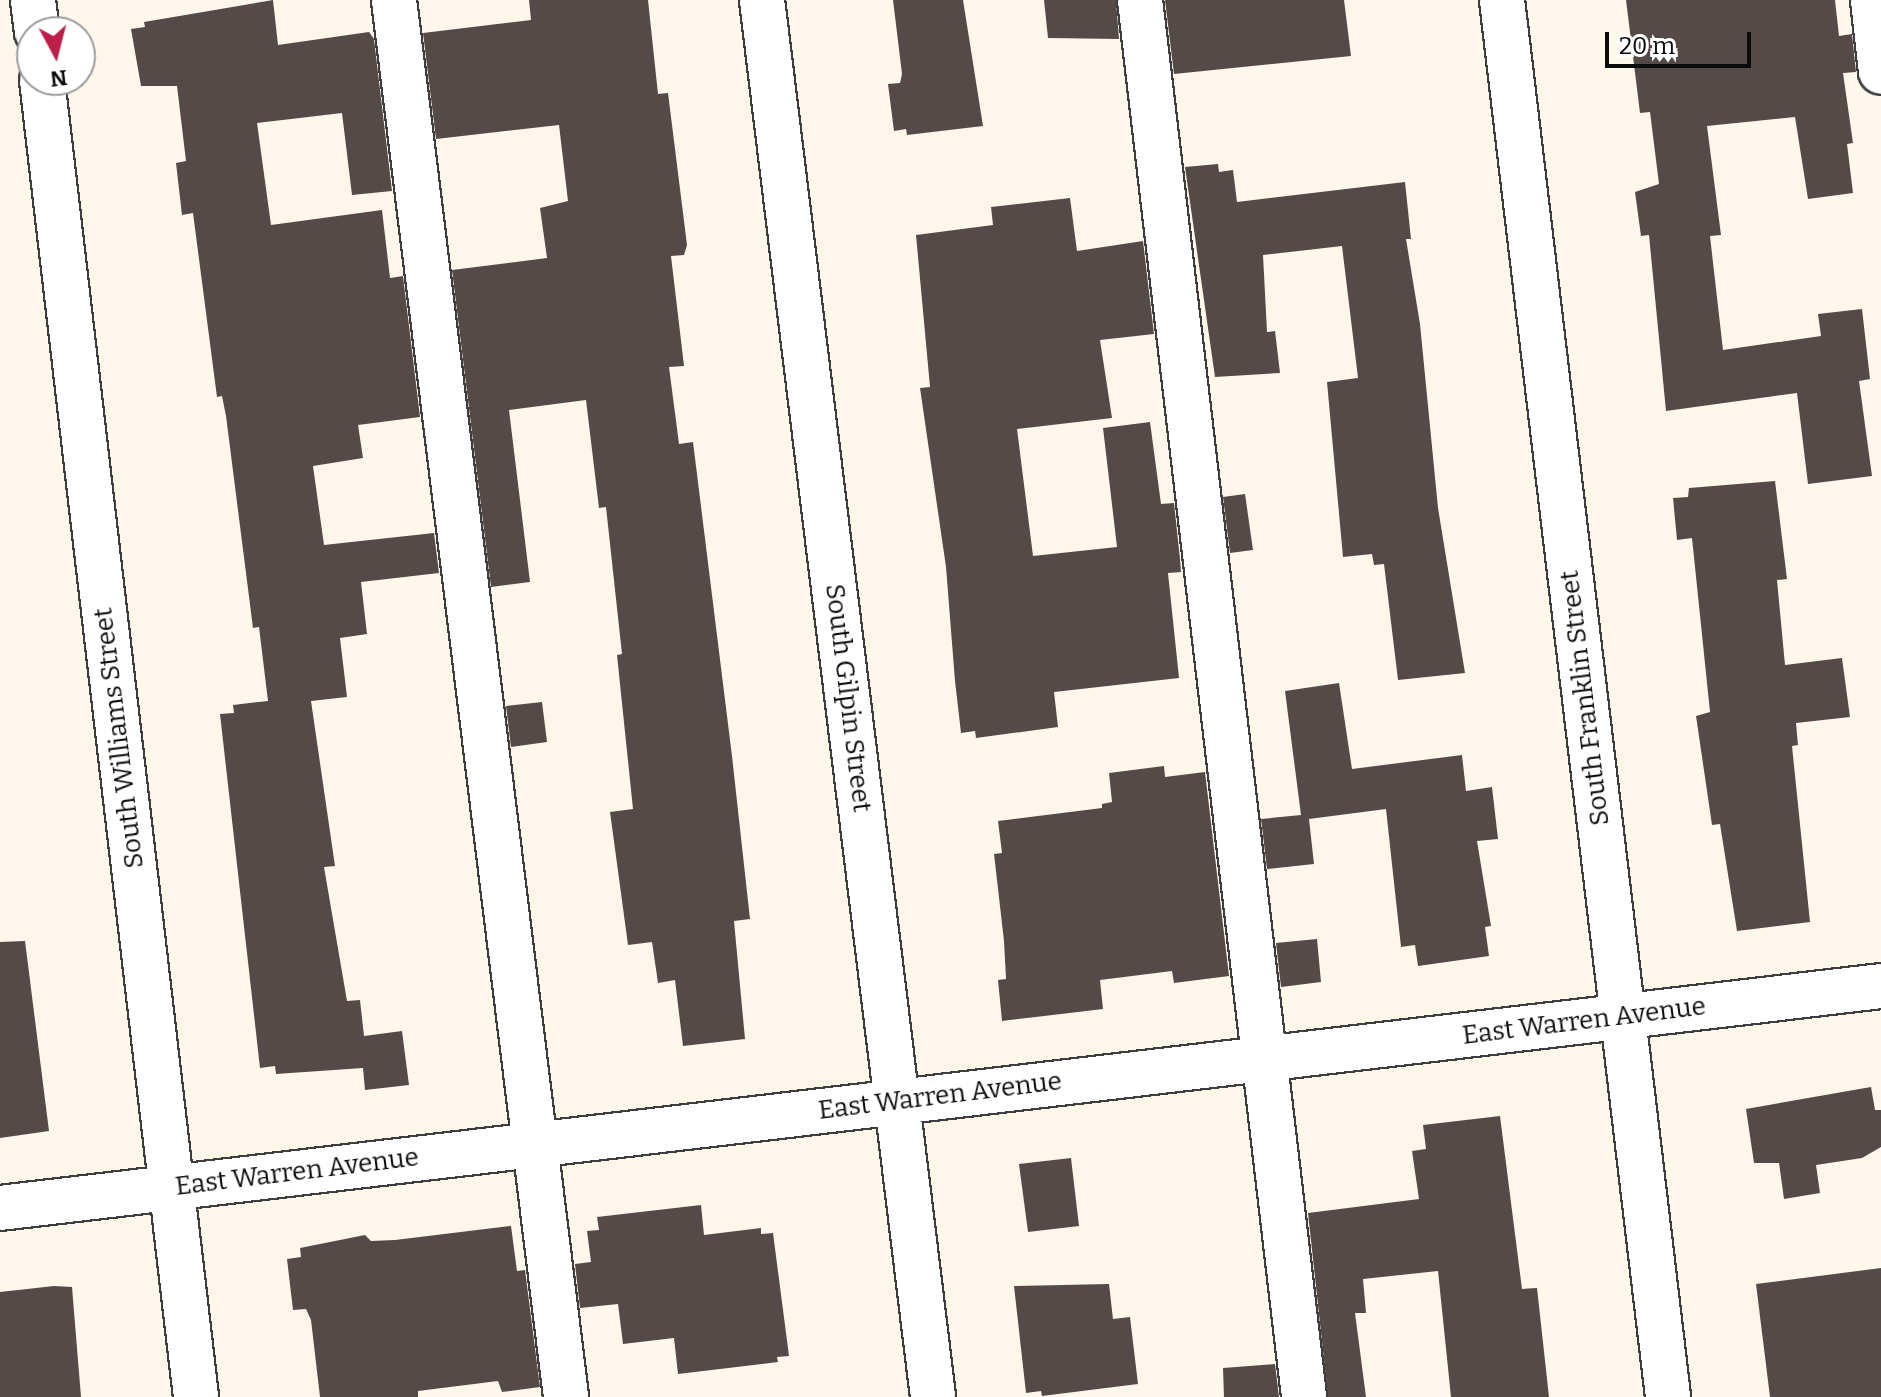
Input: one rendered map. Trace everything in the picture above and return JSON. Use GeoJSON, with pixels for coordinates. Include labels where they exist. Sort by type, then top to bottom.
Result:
{"type":"FeatureCollection","features":[{"type":"Feature","properties":{"kind":"street"},"geometry":{"type":"LineString","coordinates":[[394,0],[566,1397]]}},
{"type":"Feature","properties":{"kind":"street","name":"South Gilpin Street"},"geometry":{"type":"LineString","coordinates":[[762,0],[933,1397]]}},
{"type":"Feature","properties":{"kind":"street"},"geometry":{"type":"LineString","coordinates":[[1140,0],[1304,1397]]}},
{"type":"Feature","properties":{"kind":"street","name":"South Franklin Street"},"geometry":{"type":"LineString","coordinates":[[1502,0],[1668,1397]]}},
{"type":"Feature","properties":{"kind":"street"},"geometry":{"type":"LineString","coordinates":[[1873,0],[1881,72]]}},
{"type":"Feature","properties":{"kind":"street","name":"South Williams Street"},"geometry":{"type":"LineString","coordinates":[[44,96],[196,1397]]}},
{"type":"Feature","properties":{"kind":"street","name":"East Warren Avenue"},"geometry":{"type":"LineString","coordinates":[[0,1208],[1881,986]]}},
{"type":"Feature","properties":{"kind":"building"},"geometry":{"type":"Polygon","coordinates":[[[273,0],[278,45],[369,32],[374,39],[392,191],[352,195],[342,113],[257,123],[271,225],[382,210],[390,278],[403,276],[420,417],[358,425],[363,458],[313,466],[324,545],[434,533],[439,573],[361,582],[367,634],[340,638],[347,697],[311,701],[335,866],[324,867],[347,1001],[360,1000],[364,1036],[402,1031],[409,1085],[365,1090],[363,1068],[276,1074],[275,1066],[260,1068],[220,714],[234,713],[233,705],[268,701],[259,627],[253,628],[226,416],[222,396],[217,397],[193,213],[182,215],[176,163],[186,161],[177,86],[141,86],[131,29],[145,27],[144,22],[273,0]]]}},
{"type":"Feature","properties":{"kind":"building"},"geometry":{"type":"Polygon","coordinates":[[[529,0],[648,0],[658,94],[668,93],[687,245],[684,255],[671,256],[684,366],[669,367],[679,444],[693,442],[732,756],[750,919],[734,921],[745,1039],[683,1046],[675,980],[658,983],[652,942],[628,945],[610,812],[633,809],[617,655],[622,654],[606,507],[599,508],[586,400],[509,410],[530,582],[491,587],[452,270],[547,258],[540,208],[568,201],[559,125],[436,139],[423,33],[531,20],[529,0]]]}},
{"type":"Feature","properties":{"kind":"building"},"geometry":{"type":"Polygon","coordinates":[[[893,0],[963,0],[983,126],[907,135],[906,129],[894,131],[888,84],[900,83],[902,74],[893,0]]]}},
{"type":"Feature","properties":{"kind":"building"},"geometry":{"type":"Polygon","coordinates":[[[1044,0],[1116,0],[1119,39],[1048,38],[1044,0]]]}},
{"type":"Feature","properties":{"kind":"building"},"geometry":{"type":"Polygon","coordinates":[[[1165,0],[1344,0],[1351,56],[1174,74],[1165,0]]]}},
{"type":"Feature","properties":{"kind":"building"},"geometry":{"type":"Polygon","coordinates":[[[1626,0],[1835,0],[1839,36],[1852,34],[1856,72],[1843,73],[1853,143],[1847,144],[1853,193],[1808,199],[1795,117],[1707,126],[1721,235],[1710,236],[1723,350],[1821,336],[1818,314],[1862,309],[1870,379],[1859,381],[1872,476],[1808,484],[1797,393],[1666,411],[1649,235],[1641,236],[1635,192],[1659,184],[1650,112],[1640,113],[1626,0]]]}},
{"type":"Feature","properties":{"kind":"building"},"geometry":{"type":"Polygon","coordinates":[[[1218,164],[1219,172],[1233,170],[1237,202],[1405,182],[1411,239],[1406,239],[1420,324],[1438,508],[1465,673],[1398,680],[1384,564],[1374,565],[1372,554],[1343,557],[1327,382],[1358,378],[1342,246],[1263,255],[1267,332],[1275,331],[1280,373],[1215,377],[1185,167],[1218,164]]]}},
{"type":"Feature","properties":{"kind":"building"},"geometry":{"type":"Polygon","coordinates":[[[1070,198],[1077,251],[1143,241],[1154,334],[1100,340],[1112,418],[1017,429],[1033,556],[1117,547],[1103,428],[1150,422],[1161,504],[1174,503],[1181,572],[1168,573],[1179,678],[1054,692],[1058,727],[976,738],[975,731],[961,733],[946,567],[920,388],[930,387],[916,235],[993,225],[991,207],[1070,198]]]}},
{"type":"Feature","properties":{"kind":"building"},"geometry":{"type":"Polygon","coordinates":[[[1775,481],[1787,579],[1777,580],[1785,665],[1842,658],[1850,717],[1796,723],[1798,745],[1792,746],[1810,922],[1737,931],[1720,824],[1712,825],[1696,716],[1710,712],[1692,538],[1677,540],[1673,498],[1688,497],[1689,488],[1775,481]]]}},
{"type":"Feature","properties":{"kind":"building"},"geometry":{"type":"Polygon","coordinates":[[[1245,494],[1253,550],[1230,553],[1223,497],[1245,494]]]}},
{"type":"Feature","properties":{"kind":"building"},"geometry":{"type":"Polygon","coordinates":[[[1339,683],[1352,769],[1462,755],[1466,791],[1492,787],[1498,839],[1477,841],[1491,926],[1485,927],[1489,956],[1418,966],[1415,945],[1401,947],[1386,809],[1309,819],[1314,864],[1267,869],[1261,819],[1301,815],[1285,691],[1339,683]]]}},
{"type":"Feature","properties":{"kind":"building"},"geometry":{"type":"Polygon","coordinates":[[[542,702],[547,742],[511,747],[506,706],[542,702]]]}},
{"type":"Feature","properties":{"kind":"building"},"geometry":{"type":"Polygon","coordinates":[[[1164,766],[1165,777],[1205,772],[1229,976],[1174,983],[1172,971],[1100,980],[1103,1009],[1002,1021],[998,980],[1006,979],[994,854],[1002,853],[998,821],[1102,808],[1102,804],[1112,802],[1109,773],[1164,766]]]}},
{"type":"Feature","properties":{"kind":"building"},"geometry":{"type":"Polygon","coordinates":[[[1317,939],[1321,982],[1281,987],[1276,943],[1317,939]]]}},
{"type":"Feature","properties":{"kind":"building"},"geometry":{"type":"Polygon","coordinates":[[[25,941],[49,1131],[0,1138],[0,942],[25,941]]]}},
{"type":"Feature","properties":{"kind":"building"},"geometry":{"type":"Polygon","coordinates":[[[1871,1087],[1875,1110],[1881,1110],[1881,1147],[1862,1158],[1816,1165],[1820,1193],[1784,1199],[1779,1163],[1754,1163],[1746,1109],[1871,1087]]]}},
{"type":"Feature","properties":{"kind":"building"},"geometry":{"type":"Polygon","coordinates":[[[1500,1116],[1522,1289],[1537,1288],[1549,1397],[1451,1397],[1438,1271],[1363,1279],[1366,1313],[1355,1313],[1366,1397],[1328,1397],[1308,1213],[1419,1199],[1412,1151],[1426,1149],[1423,1125],[1500,1116]]]}},
{"type":"Feature","properties":{"kind":"building"},"geometry":{"type":"Polygon","coordinates":[[[1071,1158],[1079,1226],[1028,1232],[1019,1164],[1071,1158]]]}},
{"type":"Feature","properties":{"kind":"building"},"geometry":{"type":"Polygon","coordinates":[[[701,1205],[704,1235],[761,1228],[761,1234],[773,1233],[789,1356],[777,1357],[778,1362],[678,1374],[674,1338],[623,1344],[618,1304],[580,1308],[575,1264],[591,1262],[587,1231],[599,1230],[597,1217],[701,1205]]]}},
{"type":"Feature","properties":{"kind":"building"},"geometry":{"type":"Polygon","coordinates":[[[511,1226],[517,1271],[525,1270],[540,1387],[502,1392],[498,1381],[418,1391],[418,1397],[320,1397],[311,1320],[306,1309],[293,1310],[287,1259],[301,1257],[300,1248],[365,1235],[371,1241],[395,1240],[511,1226]]]}},
{"type":"Feature","properties":{"kind":"building"},"geometry":{"type":"Polygon","coordinates":[[[1881,1268],[1881,1397],[1770,1397],[1756,1284],[1881,1268]]]}},
{"type":"Feature","properties":{"kind":"building"},"geometry":{"type":"Polygon","coordinates":[[[1109,1284],[1113,1319],[1130,1317],[1138,1384],[1042,1396],[1041,1391],[1026,1393],[1014,1286],[1109,1284]]]}},
{"type":"Feature","properties":{"kind":"building"},"geometry":{"type":"Polygon","coordinates":[[[72,1287],[81,1397],[0,1397],[0,1292],[72,1287]]]}},
{"type":"Feature","properties":{"kind":"building"},"geometry":{"type":"Polygon","coordinates":[[[1275,1364],[1279,1397],[1224,1397],[1223,1368],[1275,1364]]]}}]}
